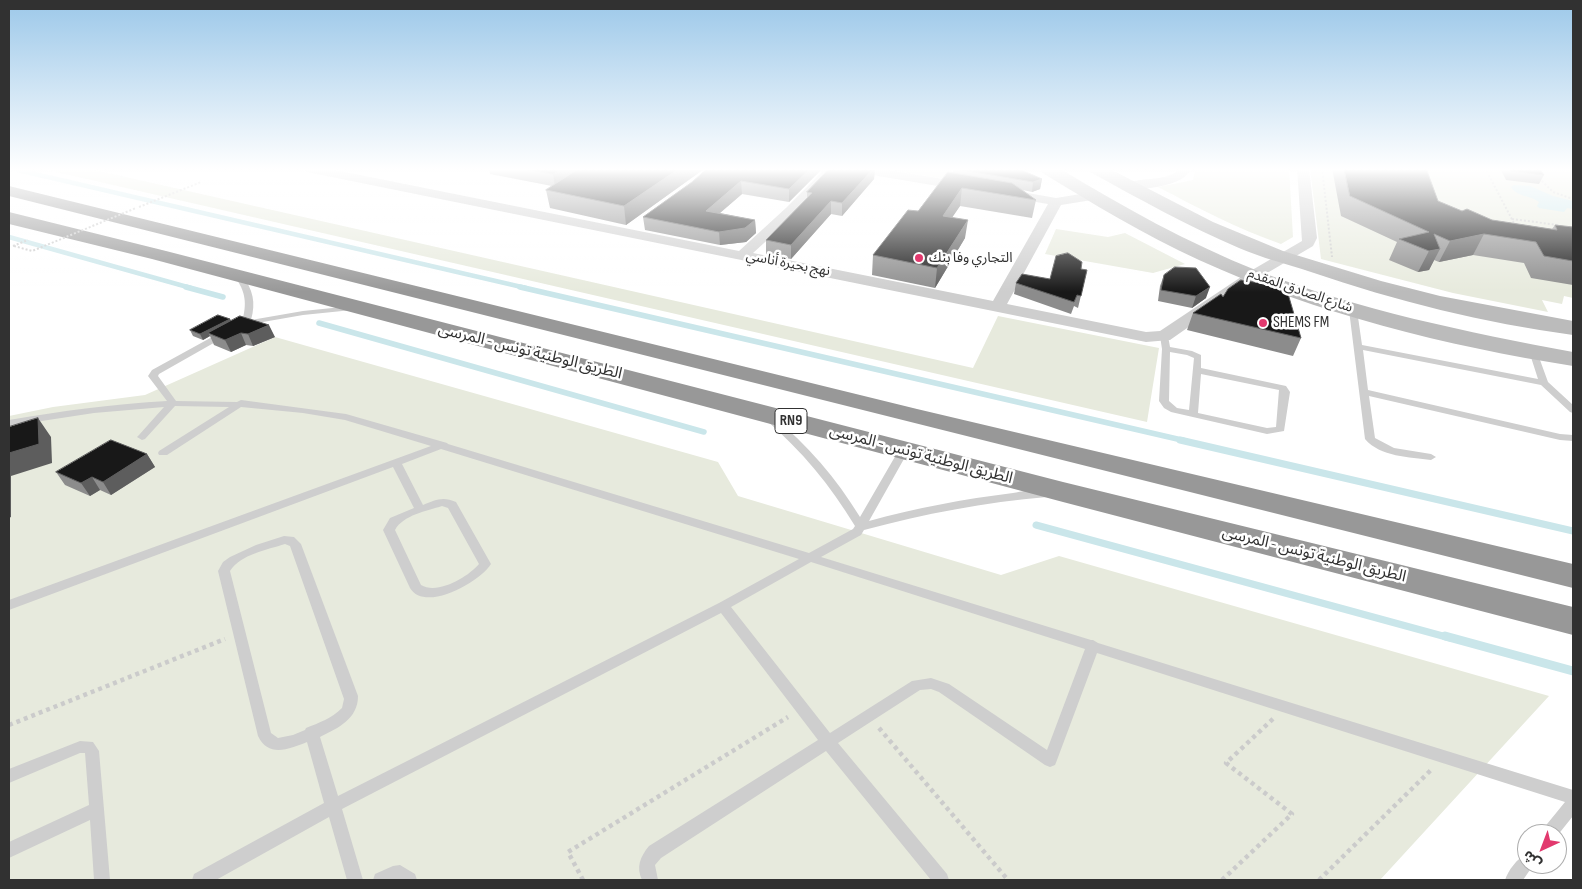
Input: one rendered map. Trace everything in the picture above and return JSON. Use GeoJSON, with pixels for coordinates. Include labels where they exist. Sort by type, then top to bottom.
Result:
{"type":"FeatureCollection","features":[{"type":"Feature","properties":{"kind":"highway","name":"الطريق الوطنية تونس - المرسى"},"geometry":{"type":"LineString","coordinates":[[87,209],[917,416],[1573,576]]}},
{"type":"Feature","properties":{"kind":"highway","name":"الطريق الوطنية تونس - المرسى"},"geometry":{"type":"LineString","coordinates":[[9,218],[239,276],[1063,492],[1573,621]]}},
{"type":"Feature","properties":{"kind":"highway"},"geometry":{"type":"LineString","coordinates":[[904,450],[917,416]]}},
{"type":"Feature","properties":{"kind":"main road","name":"شارع الصادق المقدم"},"geometry":{"type":"LineString","coordinates":[[1116,209],[1164,237],[1252,276],[1353,310],[1452,335],[1573,359]]}},
{"type":"Feature","properties":{"kind":"main road","name":"شارع الصادق المقدم"},"geometry":{"type":"LineString","coordinates":[[1173,209],[1246,244],[1371,286],[1456,306],[1573,328]]}},
{"type":"Feature","properties":{"kind":"street","name":"نهج بحيرة أناسي"},"geometry":{"type":"LineString","coordinates":[[514,209],[998,306],[1165,342]]}},
{"type":"Feature","properties":{"kind":"street"},"geometry":{"type":"LineString","coordinates":[[527,212],[531,209]]}},
{"type":"Feature","properties":{"kind":"street"},"geometry":{"type":"LineString","coordinates":[[743,255],[793,209]]}},
{"type":"Feature","properties":{"kind":"street"},"geometry":{"type":"LineString","coordinates":[[998,306],[1052,209]]}},
{"type":"Feature","properties":{"kind":"street"},"geometry":{"type":"LineString","coordinates":[[1165,342],[1252,276],[1304,246],[1310,238],[1307,209]]}},
{"type":"Feature","properties":{"kind":"street"},"geometry":{"type":"LineString","coordinates":[[628,232],[643,222]]}},
{"type":"Feature","properties":{"kind":"lane"},"geometry":{"type":"LineString","coordinates":[[239,276],[246,286],[250,297],[250,309],[246,323]]}},
{"type":"Feature","properties":{"kind":"lane"},"geometry":{"type":"LineString","coordinates":[[173,403],[155,379],[155,372],[246,323],[303,312],[357,308]]}},
{"type":"Feature","properties":{"kind":"lane"},"geometry":{"type":"LineString","coordinates":[[1353,310],[1370,439],[1376,445],[1431,458]]}},
{"type":"Feature","properties":{"kind":"lane"},"geometry":{"type":"LineString","coordinates":[[1193,414],[1198,357],[1165,342],[1164,400],[1167,406],[1174,410],[1193,414],[1275,431],[1281,429],[1285,392],[1283,388],[1273,385],[1197,370]]}},
{"type":"Feature","properties":{"kind":"lane"},"geometry":{"type":"LineString","coordinates":[[1358,347],[1544,383]]}},
{"type":"Feature","properties":{"kind":"lane"},"geometry":{"type":"LineString","coordinates":[[1533,351],[1544,383],[1573,410]]}},
{"type":"Feature","properties":{"kind":"lane"},"geometry":{"type":"LineString","coordinates":[[1364,392],[1560,437],[1573,438]]}},
{"type":"Feature","properties":{"kind":"lane"},"geometry":{"type":"LineString","coordinates":[[142,437],[173,403]]}},
{"type":"Feature","properties":{"kind":"lane"},"geometry":{"type":"LineString","coordinates":[[9,423],[89,410],[173,403],[241,403],[286,407],[346,417],[443,445],[1093,645],[1573,797]]}},
{"type":"Feature","properties":{"kind":"lane"},"geometry":{"type":"LineString","coordinates":[[163,453],[241,403]]}},
{"type":"Feature","properties":{"kind":"lane"},"geometry":{"type":"LineString","coordinates":[[764,414],[792,436],[818,462],[841,492],[860,527]]}},
{"type":"Feature","properties":{"kind":"lane"},"geometry":{"type":"LineString","coordinates":[[9,605],[443,445]]}},
{"type":"Feature","properties":{"kind":"lane"},"geometry":{"type":"LineString","coordinates":[[200,880],[333,806],[723,606],[857,532],[904,450]]}},
{"type":"Feature","properties":{"kind":"lane"},"geometry":{"type":"LineString","coordinates":[[396,463],[420,510]]}},
{"type":"Feature","properties":{"kind":"lane"},"geometry":{"type":"LineString","coordinates":[[860,527],[910,513],[961,503],[1011,496],[1063,492]]}},
{"type":"Feature","properties":{"kind":"lane"},"geometry":{"type":"LineString","coordinates":[[441,502],[446,502],[452,506],[483,559],[485,564],[482,571],[475,576],[435,593],[420,592],[416,588],[389,530],[394,521],[420,510],[441,502]]}},
{"type":"Feature","properties":{"kind":"lane"},"geometry":{"type":"LineString","coordinates":[[284,540],[294,541],[351,696],[352,704],[347,712],[337,720],[287,744],[270,742],[265,736],[239,633],[224,571],[226,566],[238,557],[284,540]]}},
{"type":"Feature","properties":{"kind":"lane"},"geometry":{"type":"LineString","coordinates":[[723,606],[828,742],[941,880]]}},
{"type":"Feature","properties":{"kind":"lane"},"geometry":{"type":"LineString","coordinates":[[650,880],[645,870],[648,860],[655,852],[917,685],[926,682],[935,684],[1050,760],[1093,645]]}},
{"type":"Feature","properties":{"kind":"lane"},"geometry":{"type":"LineString","coordinates":[[311,732],[355,880]]}},
{"type":"Feature","properties":{"kind":"lane"},"geometry":{"type":"LineString","coordinates":[[9,776],[70,750],[88,747],[92,751],[102,880]]}},
{"type":"Feature","properties":{"kind":"lane"},"geometry":{"type":"LineString","coordinates":[[1557,824],[1573,804]]}},
{"type":"Feature","properties":{"kind":"lane"},"geometry":{"type":"LineString","coordinates":[[9,850],[97,809]]}},
{"type":"Feature","properties":{"kind":"lane"},"geometry":{"type":"LineString","coordinates":[[381,880],[400,873],[409,880]]}},
{"type":"Feature","properties":{"kind":"path"},"geometry":{"type":"LineString","coordinates":[[13,246],[32,251],[133,209]]}},
{"type":"Feature","properties":{"kind":"path"},"geometry":{"type":"LineString","coordinates":[[1326,209],[1332,262]]}},
{"type":"Feature","properties":{"kind":"path"},"geometry":{"type":"LineString","coordinates":[[1507,209],[1517,228],[1507,226]]}},
{"type":"Feature","properties":{"kind":"path"},"geometry":{"type":"LineString","coordinates":[[1512,219],[1564,226]]}},
{"type":"Feature","properties":{"kind":"path"},"geometry":{"type":"LineString","coordinates":[[9,725],[239,633]]}},
{"type":"Feature","properties":{"kind":"path"},"geometry":{"type":"LineString","coordinates":[[1222,880],[1292,814],[1226,763],[1287,706]]}},
{"type":"Feature","properties":{"kind":"path"},"geometry":{"type":"LineString","coordinates":[[582,880],[568,852],[802,708]]}},
{"type":"Feature","properties":{"kind":"path"},"geometry":{"type":"LineString","coordinates":[[869,716],[1008,880]]}},
{"type":"Feature","properties":{"kind":"path"},"geometry":{"type":"LineString","coordinates":[[1319,880],[1445,756]]}},
{"type":"Feature","properties":{"kind":"shaded area"},"geometry":{"type":"Polygon","coordinates":[[[220,209],[270,209],[973,368],[998,316],[1159,348],[1147,422],[220,209]]]}},
{"type":"Feature","properties":{"kind":"shaded area"},"geometry":{"type":"Polygon","coordinates":[[[1202,209],[1291,209],[1293,237],[1281,244],[1202,209]]]}},
{"type":"Feature","properties":{"kind":"shaded area"},"geometry":{"type":"Polygon","coordinates":[[[1315,209],[1573,209],[1573,298],[1564,296],[1562,304],[1542,300],[1548,312],[1453,293],[1321,259],[1315,209]]]}},
{"type":"Feature","properties":{"kind":"shaded area"},"geometry":{"type":"Polygon","coordinates":[[[1056,229],[1108,237],[1125,233],[1185,264],[1153,273],[1045,254],[1056,229]]]}},
{"type":"Feature","properties":{"kind":"shaded area"},"geometry":{"type":"Polygon","coordinates":[[[275,337],[718,462],[738,496],[1001,575],[1059,556],[1549,696],[1380,880],[9,880],[9,416],[53,407],[145,395],[275,337]]]}},
{"type":"Feature","properties":{"kind":"water"},"geometry":{"type":"Polygon","coordinates":[[[1548,209],[1566,209],[1564,212],[1548,209]]]}},
{"type":"Feature","properties":{"kind":"building"},"geometry":{"type":"Polygon","coordinates":[[[654,209],[708,209],[706,211],[755,220],[745,228],[719,232],[643,217],[654,209]]]}},
{"type":"Feature","properties":{"kind":"building"},"geometry":{"type":"Polygon","coordinates":[[[796,209],[823,209],[791,245],[766,240],[796,209]]]}},
{"type":"Feature","properties":{"kind":"building"},"geometry":{"type":"Polygon","coordinates":[[[947,209],[943,216],[968,220],[937,268],[873,255],[908,210],[947,209]]]}},
{"type":"Feature","properties":{"kind":"building"},"geometry":{"type":"Polygon","coordinates":[[[1380,209],[1462,211],[1468,209],[1492,220],[1557,230],[1555,225],[1573,227],[1573,261],[1544,256],[1536,242],[1484,234],[1450,241],[1434,234],[1440,249],[1429,251],[1399,239],[1429,232],[1380,209]]]}},
{"type":"Feature","properties":{"kind":"building"},"geometry":{"type":"Polygon","coordinates":[[[1068,253],[1082,262],[1081,269],[1087,270],[1081,296],[1077,295],[1074,302],[1016,283],[1022,274],[1050,279],[1056,256],[1068,253]]]}},
{"type":"Feature","properties":{"kind":"building"},"geometry":{"type":"Polygon","coordinates":[[[1175,267],[1196,268],[1210,287],[1196,296],[1161,290],[1164,275],[1175,267]]]}},
{"type":"Feature","properties":{"kind":"building"},"geometry":{"type":"Polygon","coordinates":[[[1241,280],[1286,287],[1301,338],[1193,313],[1221,294],[1223,297],[1228,289],[1241,280]]]}},
{"type":"Feature","properties":{"kind":"building"},"geometry":{"type":"Polygon","coordinates":[[[218,315],[230,319],[200,334],[190,330],[218,315]]]}},
{"type":"Feature","properties":{"kind":"building"},"geometry":{"type":"Polygon","coordinates":[[[240,316],[269,325],[248,334],[241,333],[225,340],[208,333],[240,316]]]}},
{"type":"Feature","properties":{"kind":"building"},"geometry":{"type":"Polygon","coordinates":[[[38,418],[39,444],[9,453],[9,427],[38,418]]]}},
{"type":"Feature","properties":{"kind":"building"},"geometry":{"type":"Polygon","coordinates":[[[111,440],[147,454],[103,482],[92,477],[81,483],[56,472],[111,440]]]}},
{"type":"Feature","properties":{"kind":"waterway"},"geometry":{"type":"LineString","coordinates":[[188,209],[526,288]]}},
{"type":"Feature","properties":{"kind":"waterway"},"geometry":{"type":"LineString","coordinates":[[9,237],[191,288]]}},
{"type":"Feature","properties":{"kind":"waterway"},"geometry":{"type":"LineString","coordinates":[[186,287],[223,297]]}},
{"type":"Feature","properties":{"kind":"waterway"},"geometry":{"type":"LineString","coordinates":[[520,287],[1186,441]]}},
{"type":"Feature","properties":{"kind":"waterway"},"geometry":{"type":"LineString","coordinates":[[319,323],[704,432]]}},
{"type":"Feature","properties":{"kind":"waterway"},"geometry":{"type":"LineString","coordinates":[[1180,440],[1573,531]]}},
{"type":"Feature","properties":{"kind":"waterway"},"geometry":{"type":"LineString","coordinates":[[1036,525],[1450,638]]}},
{"type":"Feature","properties":{"kind":"waterway"},"geometry":{"type":"LineString","coordinates":[[1445,636],[1573,671]]}},
{"type":"Feature","properties":{"kind":"place","name":"التجاري وفا بنك"},"geometry":{"type":"Point","coordinates":[919,258]}},
{"type":"Feature","properties":{"kind":"place","name":"SHEMS FM"},"geometry":{"type":"Point","coordinates":[1263,323]}}]}
